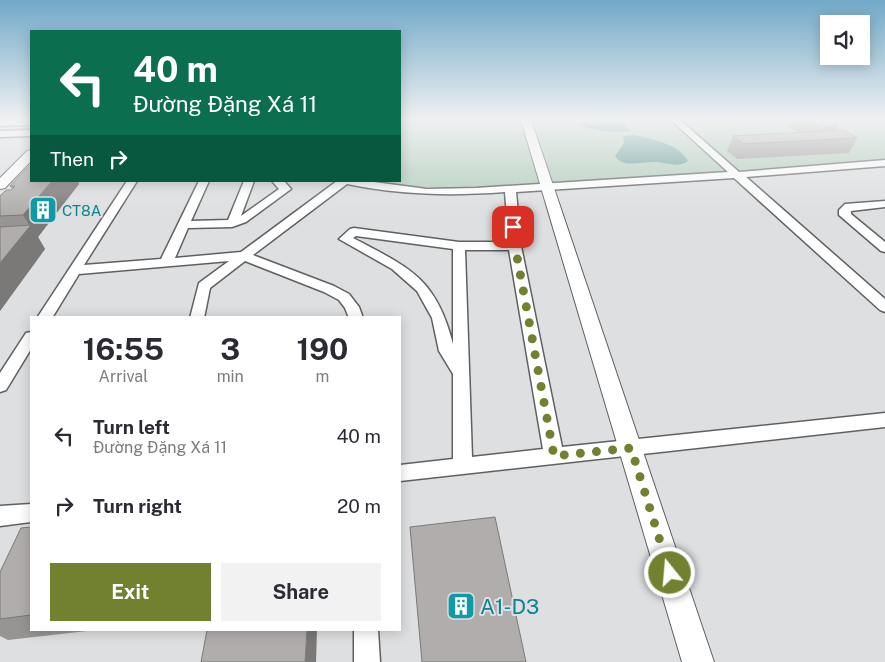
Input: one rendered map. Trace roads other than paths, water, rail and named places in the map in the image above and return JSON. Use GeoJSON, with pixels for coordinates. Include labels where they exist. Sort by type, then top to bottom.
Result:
{"type":"FeatureCollection","features":[{"type":"Feature","properties":{"kind":"street"},"geometry":{"type":"LineString","coordinates":[[536,151],[698,662]]}},
{"type":"Feature","properties":{"kind":"street"},"geometry":{"type":"LineString","coordinates":[[710,151],[878,294],[885,307]]}},
{"type":"Feature","properties":{"kind":"street"},"geometry":{"type":"LineString","coordinates":[[0,185],[30,155]]}},
{"type":"Feature","properties":{"kind":"street"},"geometry":{"type":"LineString","coordinates":[[352,182],[385,188],[427,192],[547,187],[737,175],[885,163]]}},
{"type":"Feature","properties":{"kind":"street"},"geometry":{"type":"LineString","coordinates":[[45,316],[131,182]]}},
{"type":"Feature","properties":{"kind":"street"},"geometry":{"type":"LineString","coordinates":[[166,262],[204,182]]}},
{"type":"Feature","properties":{"kind":"street"},"geometry":{"type":"LineString","coordinates":[[232,223],[249,182]]}},
{"type":"Feature","properties":{"kind":"street"},"geometry":{"type":"LineString","coordinates":[[183,226],[232,223],[242,220],[286,189],[278,182]]}},
{"type":"Feature","properties":{"kind":"street"},"geometry":{"type":"LineString","coordinates":[[196,316],[204,286],[345,182]]}},
{"type":"Feature","properties":{"kind":"street"},"geometry":{"type":"LineString","coordinates":[[510,189],[515,246],[554,456]]}},
{"type":"Feature","properties":{"kind":"street"},"geometry":{"type":"LineString","coordinates":[[885,204],[849,206],[845,210],[845,215],[852,222],[885,248]]}},
{"type":"Feature","properties":{"kind":"street"},"geometry":{"type":"LineString","coordinates":[[460,372],[447,351],[439,318],[423,289],[398,266],[345,239],[354,232],[459,246],[515,246]]}},
{"type":"Feature","properties":{"kind":"street"},"geometry":{"type":"LineString","coordinates":[[459,246],[463,466]]}},
{"type":"Feature","properties":{"kind":"street"},"geometry":{"type":"LineString","coordinates":[[75,270],[244,256],[329,288],[344,297],[352,307],[355,316]]}},
{"type":"Feature","properties":{"kind":"street"},"geometry":{"type":"LineString","coordinates":[[0,386],[30,339]]}},
{"type":"Feature","properties":{"kind":"street"},"geometry":{"type":"LineString","coordinates":[[401,472],[885,420]]}},
{"type":"Feature","properties":{"kind":"street"},"geometry":{"type":"LineString","coordinates":[[0,516],[30,513]]}},
{"type":"Feature","properties":{"kind":"street"},"geometry":{"type":"LineString","coordinates":[[366,631],[368,662]]}},
{"type":"Feature","properties":{"kind":"water"},"geometry":{"type":"Polygon","coordinates":[[[619,151],[679,151],[688,161],[677,165],[657,162],[628,163],[619,160],[615,156],[619,151]]]}},
{"type":"Feature","properties":{"kind":"place","name":"CT8A"},"geometry":{"type":"Point","coordinates":[43,210]}},
{"type":"Feature","properties":{"kind":"place","name":"A1-D3"},"geometry":{"type":"Point","coordinates":[461,606]}}]}
